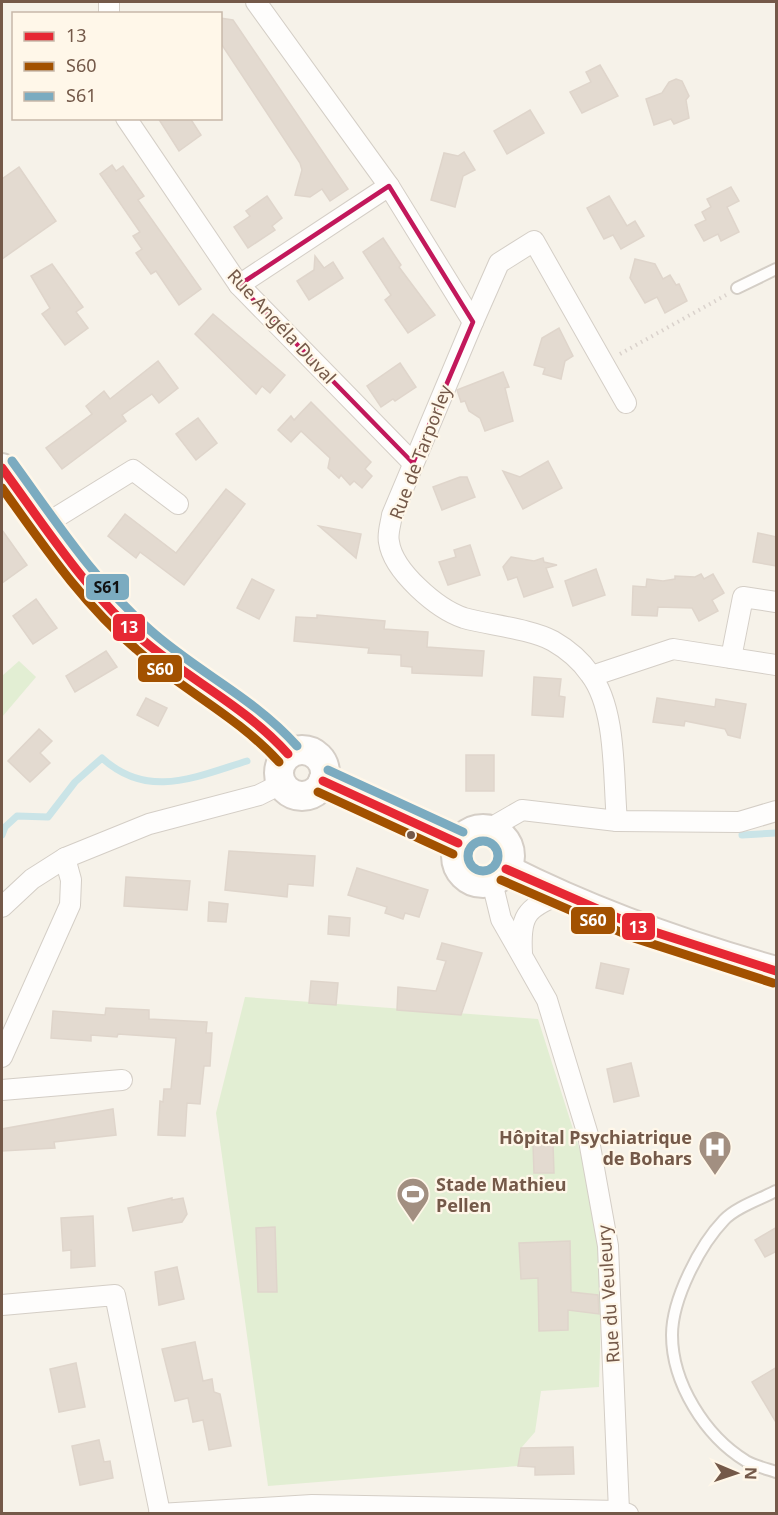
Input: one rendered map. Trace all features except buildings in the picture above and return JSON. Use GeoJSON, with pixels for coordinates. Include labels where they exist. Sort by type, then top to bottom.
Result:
{"type":"FeatureCollection","features":[{"type":"Feature","properties":{"kind":"street"},"geometry":{"type":"LineString","coordinates":[[256,2],[389,186],[472,322]]}},
{"type":"Feature","properties":{"kind":"street","name":"Rue Angéla Duval"},"geometry":{"type":"LineString","coordinates":[[127,120],[239,285],[413,463]]}},
{"type":"Feature","properties":{"kind":"street"},"geometry":{"type":"LineString","coordinates":[[239,285],[389,186]]}},
{"type":"Feature","properties":{"kind":"street","name":"Rue de Tarporley"},"geometry":{"type":"LineString","coordinates":[[617,821],[608,716],[592,676],[576,658],[552,640],[461,617],[408,580],[388,542],[392,515],[499,263],[534,241],[626,403]]}},
{"type":"Feature","properties":{"kind":"street"},"geometry":{"type":"LineString","coordinates":[[2,468],[89,587],[128,627],[147,644],[247,712],[288,754]]}},
{"type":"Feature","properties":{"kind":"street"},"geometry":{"type":"LineString","coordinates":[[44,525],[133,470],[178,504]]}},
{"type":"Feature","properties":{"kind":"street"},"geometry":{"type":"LineString","coordinates":[[731,658],[743,597],[777,602]]}},
{"type":"Feature","properties":{"kind":"street"},"geometry":{"type":"LineString","coordinates":[[592,676],[673,649],[777,665]]}},
{"type":"Feature","properties":{"kind":"street"},"geometry":{"type":"LineString","coordinates":[[299,750],[310,752],[320,759],[324,770],[323,781],[315,792],[303,796],[291,793],[281,784],[278,773],[281,763],[288,754],[299,750]]}},
{"type":"Feature","properties":{"kind":"street"},"geometry":{"type":"LineString","coordinates":[[323,781],[458,843]]}},
{"type":"Feature","properties":{"kind":"street"},"geometry":{"type":"LineString","coordinates":[[2,908],[32,879],[65,858],[149,824],[259,795],[281,784]]}},
{"type":"Feature","properties":{"kind":"street"},"geometry":{"type":"LineString","coordinates":[[777,811],[739,822],[617,821],[522,810],[489,829],[471,831],[458,843],[456,864],[462,874],[481,883],[499,876],[708,952],[777,971]]}},
{"type":"Feature","properties":{"kind":"street"},"geometry":{"type":"LineString","coordinates":[[489,829],[503,838],[510,853],[499,876]]}},
{"type":"Feature","properties":{"kind":"street"},"geometry":{"type":"LineString","coordinates":[[2,1057],[70,905],[71,880],[65,858]]}},
{"type":"Feature","properties":{"kind":"street","name":"Rue du Veuleury"},"geometry":{"type":"LineString","coordinates":[[499,876],[501,919],[547,1000],[588,1135],[608,1246],[623,1512]]}},
{"type":"Feature","properties":{"kind":"street"},"geometry":{"type":"LineString","coordinates":[[522,953],[521,932],[525,916],[536,904],[559,896]]}},
{"type":"Feature","properties":{"kind":"street"},"geometry":{"type":"LineString","coordinates":[[2,1090],[122,1080]]}},
{"type":"Feature","properties":{"kind":"street"},"geometry":{"type":"LineString","coordinates":[[2,1305],[115,1295],[159,1513],[312,1505],[482,1511],[623,1512]]}},
{"type":"Feature","properties":{"kind":"lane"},"geometry":{"type":"LineString","coordinates":[[738,288],[777,269]]}},
{"type":"Feature","properties":{"kind":"lane"},"geometry":{"type":"LineString","coordinates":[[777,1191],[726,1217],[707,1240],[686,1279],[672,1334],[676,1366],[689,1399],[714,1434],[747,1461],[777,1472]]}},
{"type":"Feature","properties":{"kind":"path"},"geometry":{"type":"LineString","coordinates":[[603,363],[738,288]]}},
{"type":"Feature","properties":{"kind":"highlighted area"},"geometry":{"type":"Polygon","coordinates":[[[389,186],[473,322],[413,463],[239,285],[389,186]]]}},
{"type":"Feature","properties":{"kind":"green space"},"geometry":{"type":"Polygon","coordinates":[[[19,661],[36,677],[2,717],[2,676],[19,661]]]}},
{"type":"Feature","properties":{"kind":"green space","name":"Stade Mathieu Pellen"},"geometry":{"type":"Polygon","coordinates":[[[245,997],[538,1019],[586,1170],[602,1276],[599,1387],[541,1391],[535,1432],[522,1447],[518,1466],[268,1486],[216,1113],[245,997]]]}},
{"type":"Feature","properties":{"kind":"waterway"},"geometry":{"type":"LineString","coordinates":[[2,835],[5,827],[17,816],[48,817],[75,782],[102,758],[119,771],[154,782],[190,778],[247,761]]}},
{"type":"Feature","properties":{"kind":"waterway"},"geometry":{"type":"LineString","coordinates":[[742,835],[776,833]]}},
{"type":"Feature","properties":{"kind":"transit line","name":"S61"},"geometry":{"type":"LineString","coordinates":[[12,461],[76,550],[111,592],[168,645],[262,713],[297,746]]}},
{"type":"Feature","properties":{"kind":"transit line","name":"13"},"geometry":{"type":"LineString","coordinates":[[2,468],[68,559],[123,622],[162,655],[254,722],[288,754]]}},
{"type":"Feature","properties":{"kind":"transit line","name":"S60"},"geometry":{"type":"LineString","coordinates":[[2,488],[64,573],[116,631],[154,664],[245,731],[279,762]]}},
{"type":"Feature","properties":{"kind":"transit line","name":"S61"},"geometry":{"type":"LineString","coordinates":[[328,770],[463,832]]}},
{"type":"Feature","properties":{"kind":"transit line","name":"13"},"geometry":{"type":"LineString","coordinates":[[323,781],[458,843]]}},
{"type":"Feature","properties":{"kind":"transit line","name":"S60"},"geometry":{"type":"LineString","coordinates":[[318,792],[453,854]]}},
{"type":"Feature","properties":{"kind":"transit line","name":"S61"},"geometry":{"type":"LineString","coordinates":[[483,841],[494,845],[498,856],[494,867],[483,871],[472,867],[468,856],[472,845],[483,841]]}},
{"type":"Feature","properties":{"kind":"transit line","name":"13"},"geometry":{"type":"LineString","coordinates":[[506,869],[639,927],[776,971]]}},
{"type":"Feature","properties":{"kind":"transit line","name":"S60"},"geometry":{"type":"LineString","coordinates":[[501,880],[634,938],[773,983]]}},
{"type":"Feature","properties":{"kind":"place","name":"Hôpital Psychiatrique de Bohars"},"geometry":{"type":"Point","coordinates":[715,1176]}},
{"type":"Feature","properties":{"kind":"place","name":"Stade Mathieu Pellen"},"geometry":{"type":"Point","coordinates":[413,1223]}}]}
